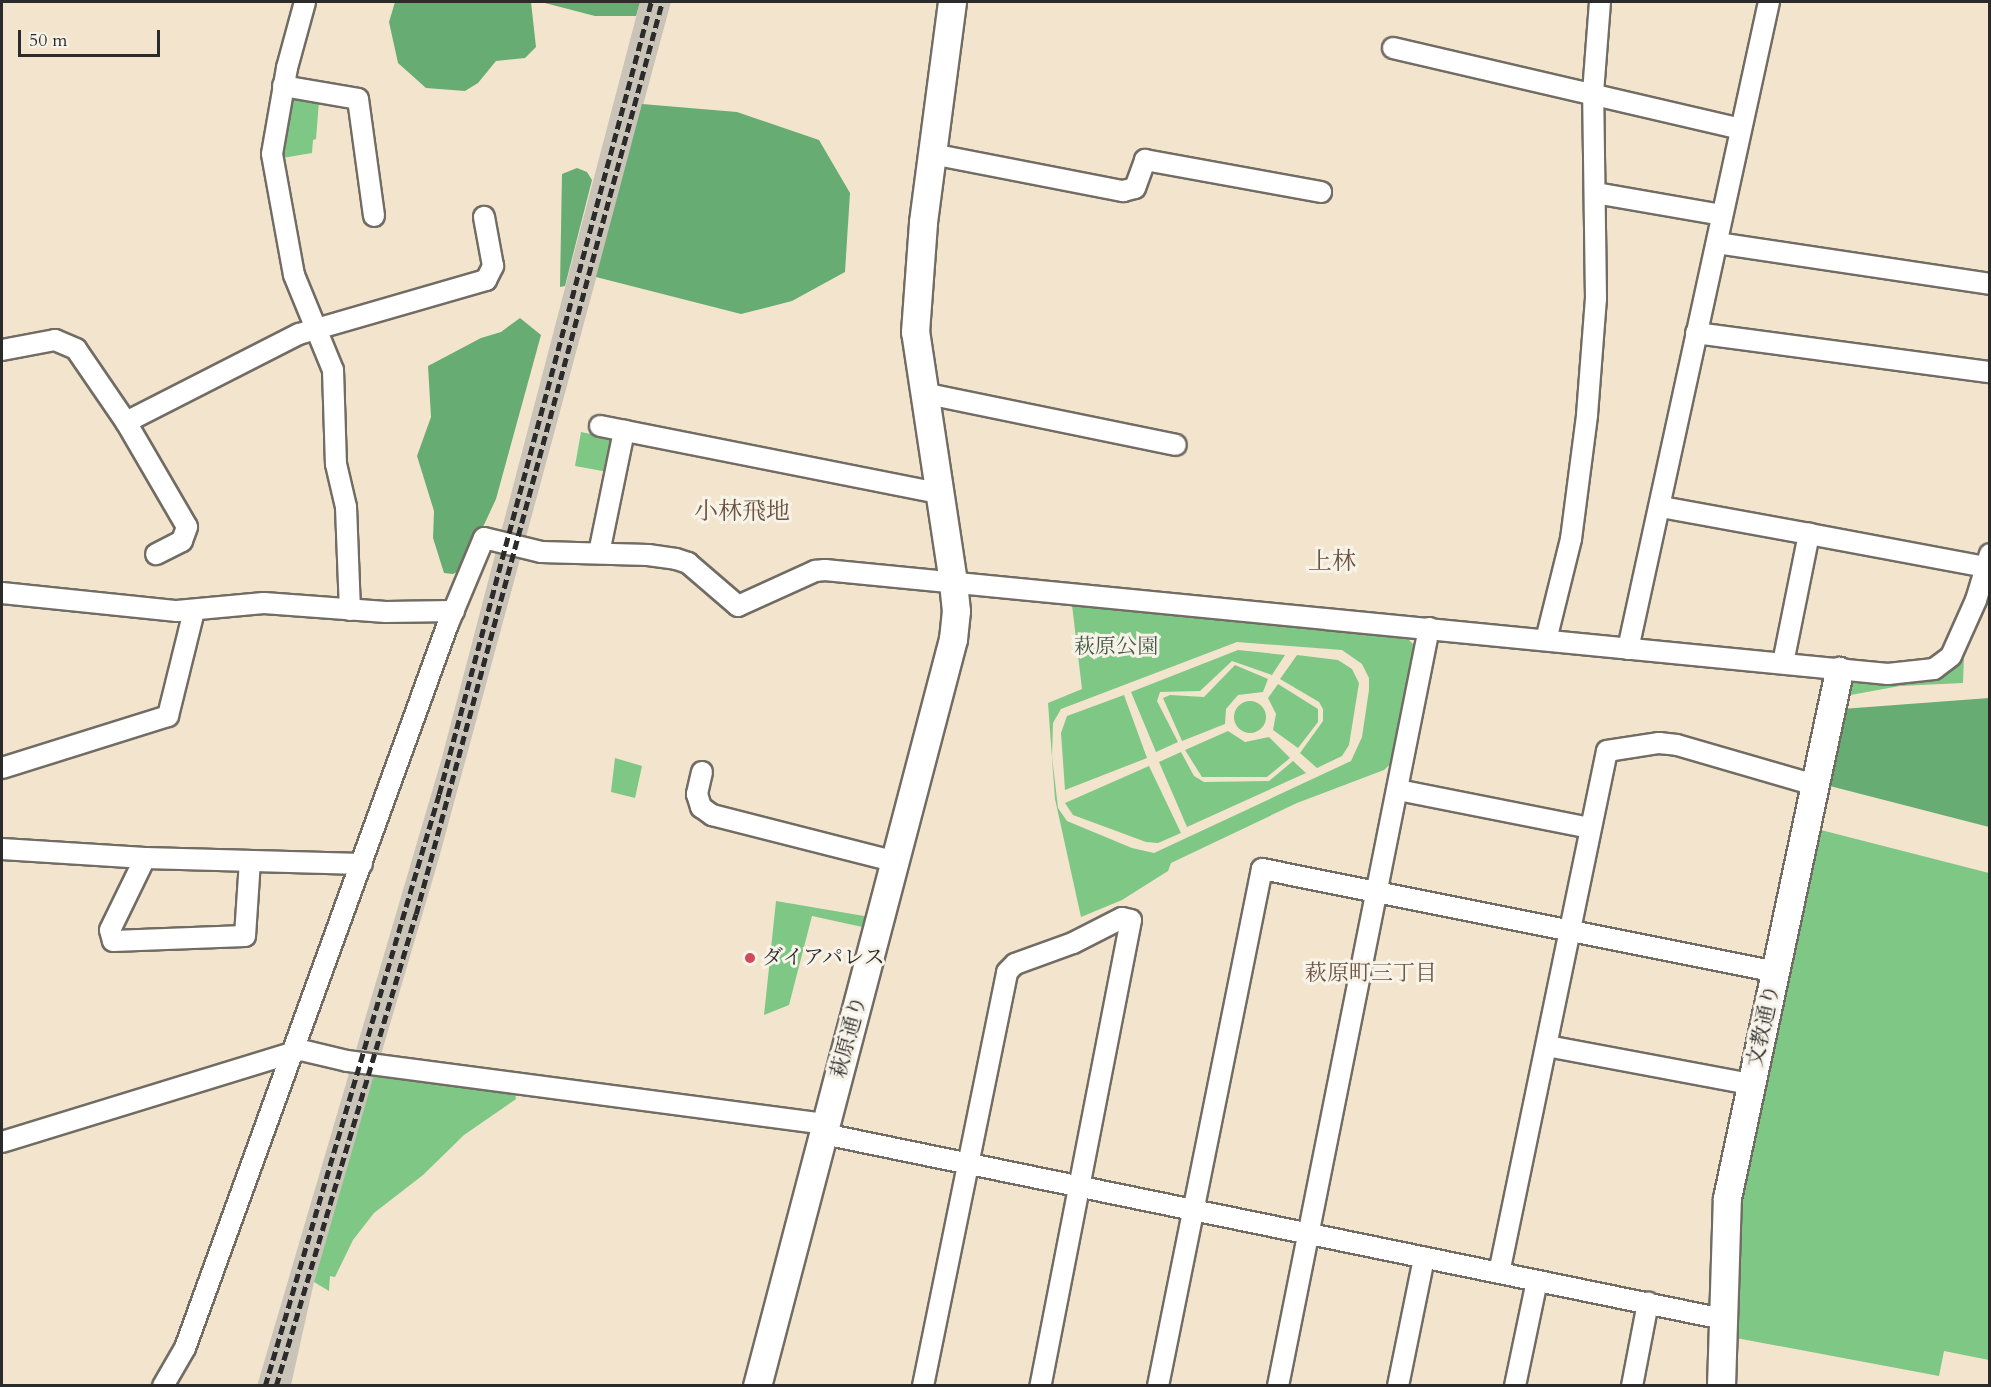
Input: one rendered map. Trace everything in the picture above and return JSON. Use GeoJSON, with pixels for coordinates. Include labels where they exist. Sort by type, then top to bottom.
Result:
{"type":"FeatureCollection","features":[{"type":"Feature","properties":{"kind":"street"},"geometry":{"type":"LineString","coordinates":[[305,2],[283,86],[273,164],[294,275],[333,370],[336,464],[346,507],[350,610]]}},
{"type":"Feature","properties":{"kind":"street","name":"萩原通り"},"geometry":{"type":"LineString","coordinates":[[757,1386],[896,861],[952,639],[956,611],[915,332],[916,286],[952,2]]}},
{"type":"Feature","properties":{"kind":"street"},"geometry":{"type":"LineString","coordinates":[[1546,640],[1571,539],[1587,415],[1596,299],[1593,93],[1600,2]]}},
{"type":"Feature","properties":{"kind":"street"},"geometry":{"type":"LineString","coordinates":[[1628,649],[1661,507],[1696,333],[1717,243],[1738,128],[1769,2]]}},
{"type":"Feature","properties":{"kind":"street"},"geometry":{"type":"LineString","coordinates":[[1393,48],[1738,128]]}},
{"type":"Feature","properties":{"kind":"street"},"geometry":{"type":"LineString","coordinates":[[283,86],[358,99],[374,216]]}},
{"type":"Feature","properties":{"kind":"street"},"geometry":{"type":"LineString","coordinates":[[932,154],[1123,191],[1138,183],[1145,159],[1321,192]]}},
{"type":"Feature","properties":{"kind":"street"},"geometry":{"type":"LineString","coordinates":[[1596,193],[1722,215]]}},
{"type":"Feature","properties":{"kind":"street"},"geometry":{"type":"LineString","coordinates":[[126,422],[317,329],[486,280],[493,266],[484,217]]}},
{"type":"Feature","properties":{"kind":"street"},"geometry":{"type":"LineString","coordinates":[[1717,243],[1989,284]]}},
{"type":"Feature","properties":{"kind":"street"},"geometry":{"type":"LineString","coordinates":[[1696,333],[1989,372]]}},
{"type":"Feature","properties":{"kind":"street"},"geometry":{"type":"LineString","coordinates":[[2,350],[55,340],[67,342],[76,349],[126,422],[187,527],[182,541],[156,554]]}},
{"type":"Feature","properties":{"kind":"street"},"geometry":{"type":"LineString","coordinates":[[923,393],[1176,445]]}},
{"type":"Feature","properties":{"kind":"street"},"geometry":{"type":"LineString","coordinates":[[600,426],[938,493]]}},
{"type":"Feature","properties":{"kind":"street"},"geometry":{"type":"LineString","coordinates":[[599,553],[624,431]]}},
{"type":"Feature","properties":{"kind":"street"},"geometry":{"type":"LineString","coordinates":[[163,1386],[185,1348],[454,610],[484,538],[541,552],[648,555],[688,563],[738,606],[815,571],[953,582],[1783,663],[1839,671],[1888,674],[1934,669],[1951,656],[1961,639],[1988,560],[1809,534],[1661,507]]}},
{"type":"Feature","properties":{"kind":"street"},"geometry":{"type":"LineString","coordinates":[[1783,663],[1809,534]]}},
{"type":"Feature","properties":{"kind":"street"},"geometry":{"type":"LineString","coordinates":[[2,593],[134,610],[194,611],[264,603],[350,610],[454,610]]}},
{"type":"Feature","properties":{"kind":"street"},"geometry":{"type":"LineString","coordinates":[[2,768],[168,716],[194,611]]}},
{"type":"Feature","properties":{"kind":"street"},"geometry":{"type":"LineString","coordinates":[[1278,1386],[1429,628]]}},
{"type":"Feature","properties":{"kind":"street","name":"文教通り"},"geometry":{"type":"LineString","coordinates":[[1721,1386],[1727,1198],[1839,671]]}},
{"type":"Feature","properties":{"kind":"street"},"geometry":{"type":"LineString","coordinates":[[1499,1273],[1607,751],[1659,743],[1677,745],[1815,785]]}},
{"type":"Feature","properties":{"kind":"street"},"geometry":{"type":"LineString","coordinates":[[702,772],[697,794],[700,807],[712,815],[896,861]]}},
{"type":"Feature","properties":{"kind":"street"},"geometry":{"type":"LineString","coordinates":[[1398,790],[1590,828]]}},
{"type":"Feature","properties":{"kind":"street"},"geometry":{"type":"LineString","coordinates":[[2,849],[145,858],[362,864]]}},
{"type":"Feature","properties":{"kind":"street"},"geometry":{"type":"LineString","coordinates":[[145,858],[110,930],[113,941],[245,936],[250,861]]}},
{"type":"Feature","properties":{"kind":"street"},"geometry":{"type":"LineString","coordinates":[[1158,1386],[1262,869],[1568,934],[1776,972]]}},
{"type":"Feature","properties":{"kind":"street"},"geometry":{"type":"LineString","coordinates":[[923,1386],[1007,972],[1015,964],[1073,943],[1122,918],[1131,920],[1040,1386]]}},
{"type":"Feature","properties":{"kind":"street"},"geometry":{"type":"LineString","coordinates":[[1547,1046],[1751,1084]]}},
{"type":"Feature","properties":{"kind":"street"},"geometry":{"type":"LineString","coordinates":[[2,1142],[295,1050],[347,1061],[825,1129],[969,1167],[1723,1318]]}},
{"type":"Feature","properties":{"kind":"street"},"geometry":{"type":"LineString","coordinates":[[1398,1386],[1424,1258]]}},
{"type":"Feature","properties":{"kind":"street"},"geometry":{"type":"LineString","coordinates":[[1515,1386],[1537,1281]]}},
{"type":"Feature","properties":{"kind":"street"},"geometry":{"type":"LineString","coordinates":[[1632,1386],[1648,1303]]}},
{"type":"Feature","properties":{"kind":"shaded area"},"geometry":{"type":"Polygon","coordinates":[[[640,2],[671,2],[439,858],[314,1282],[291,1385],[257,1386],[441,761],[640,2]]]}},
{"type":"Feature","properties":{"kind":"green space"},"geometry":{"type":"Polygon","coordinates":[[[395,2],[531,2],[536,47],[525,58],[496,61],[478,83],[465,91],[426,88],[398,63],[389,22],[395,2]]]}},
{"type":"Feature","properties":{"kind":"green space"},"geometry":{"type":"Polygon","coordinates":[[[541,2],[640,2],[636,16],[595,16],[541,2]]]}},
{"type":"Feature","properties":{"kind":"green space"},"geometry":{"type":"Polygon","coordinates":[[[290,96],[319,101],[316,139],[313,140],[312,153],[282,158],[290,96]]]}},
{"type":"Feature","properties":{"kind":"green space"},"geometry":{"type":"Polygon","coordinates":[[[642,104],[737,112],[819,140],[850,193],[845,272],[792,301],[741,314],[596,277],[642,104]]]}},
{"type":"Feature","properties":{"kind":"green space"},"geometry":{"type":"Polygon","coordinates":[[[577,168],[587,172],[592,180],[565,286],[560,287],[562,174],[577,168]]]}},
{"type":"Feature","properties":{"kind":"green space"},"geometry":{"type":"Polygon","coordinates":[[[520,318],[541,335],[496,499],[464,568],[453,574],[444,573],[433,538],[434,511],[417,456],[431,417],[428,366],[481,338],[501,332],[520,318]]]}},
{"type":"Feature","properties":{"kind":"green space"},"geometry":{"type":"Polygon","coordinates":[[[581,432],[609,438],[613,443],[608,472],[575,466],[581,432]]]}},
{"type":"Feature","properties":{"kind":"green space","name":"萩原公園"},"geometry":{"type":"Polygon","coordinates":[[[1072,605],[1408,639],[1418,649],[1395,760],[1384,770],[1297,803],[1171,863],[1168,871],[1122,900],[1081,917],[1055,799],[1048,703],[1082,689],[1072,605]],[[1237,642],[1061,709],[1053,723],[1052,756],[1058,808],[1067,821],[1132,848],[1154,853],[1351,761],[1362,737],[1369,678],[1362,664],[1342,650],[1237,642]]]}},
{"type":"Feature","properties":{"kind":"green space","name":"萩原公園"},"geometry":{"type":"Polygon","coordinates":[[[1238,650],[1285,655],[1272,675],[1232,661],[1200,691],[1160,692],[1157,701],[1178,742],[1156,752],[1131,692],[1238,650]]]}},
{"type":"Feature","properties":{"kind":"green space"},"geometry":{"type":"Polygon","coordinates":[[[1297,655],[1338,660],[1352,669],[1359,683],[1349,745],[1342,756],[1317,768],[1300,753],[1323,721],[1323,709],[1319,702],[1280,679],[1297,655]]]}},
{"type":"Feature","properties":{"kind":"green space"},"geometry":{"type":"Polygon","coordinates":[[[1964,656],[1963,683],[1900,686],[1845,696],[1852,683],[1933,680],[1956,667],[1964,656]]]}},
{"type":"Feature","properties":{"kind":"green space","name":"萩原公園"},"geometry":{"type":"Polygon","coordinates":[[[1235,665],[1268,679],[1263,692],[1238,695],[1226,709],[1225,724],[1182,741],[1163,698],[1170,695],[1204,697],[1235,665]]]}},
{"type":"Feature","properties":{"kind":"green space"},"geometry":{"type":"Polygon","coordinates":[[[1278,684],[1318,709],[1318,722],[1298,748],[1273,730],[1276,714],[1268,698],[1278,684]]]}},
{"type":"Feature","properties":{"kind":"green space","name":"萩原公園"},"geometry":{"type":"Polygon","coordinates":[[[1124,695],[1147,758],[1065,790],[1061,733],[1067,716],[1124,695]]]}},
{"type":"Feature","properties":{"kind":"green space"},"geometry":{"type":"Polygon","coordinates":[[[1989,698],[1989,827],[1826,785],[1842,709],[1989,698]]]}},
{"type":"Feature","properties":{"kind":"green space"},"geometry":{"type":"Polygon","coordinates":[[[1250,701],[1261,706],[1266,717],[1261,728],[1250,733],[1239,728],[1234,717],[1239,706],[1250,701]]]}},
{"type":"Feature","properties":{"kind":"green space"},"geometry":{"type":"Polygon","coordinates":[[[1228,731],[1245,742],[1269,737],[1290,758],[1267,777],[1202,777],[1185,750],[1228,731]]]}},
{"type":"Feature","properties":{"kind":"green space"},"geometry":{"type":"Polygon","coordinates":[[[1181,752],[1194,776],[1204,782],[1269,781],[1293,761],[1306,773],[1187,827],[1159,762],[1181,752]]]}},
{"type":"Feature","properties":{"kind":"green space"},"geometry":{"type":"Polygon","coordinates":[[[615,758],[642,766],[635,798],[611,792],[615,758]]]}},
{"type":"Feature","properties":{"kind":"green space"},"geometry":{"type":"Polygon","coordinates":[[[1149,766],[1181,833],[1158,843],[1146,842],[1073,815],[1065,803],[1149,766]]]}},
{"type":"Feature","properties":{"kind":"green space"},"geometry":{"type":"Polygon","coordinates":[[[1817,829],[1989,873],[1989,1360],[1944,1351],[1939,1376],[1736,1338],[1740,1210],[1817,829]]]}},
{"type":"Feature","properties":{"kind":"green space"},"geometry":{"type":"Polygon","coordinates":[[[776,901],[870,917],[867,928],[812,916],[789,1005],[764,1015],[776,901]]]}},
{"type":"Feature","properties":{"kind":"green space"},"geometry":{"type":"Polygon","coordinates":[[[376,1068],[514,1090],[516,1099],[464,1135],[423,1175],[374,1213],[353,1240],[335,1277],[330,1276],[329,1291],[314,1282],[376,1068]]]}},
{"type":"Feature","properties":{"kind":"railway"},"geometry":{"type":"LineString","coordinates":[[265,1386],[439,794],[651,2]]}},
{"type":"Feature","properties":{"kind":"railway"},"geometry":{"type":"LineString","coordinates":[[276,1386],[416,914],[662,2]]}},
{"type":"Feature","properties":{"kind":"place","name":"ダイアパレス"},"geometry":{"type":"Point","coordinates":[750,958]}},
{"type":"Feature","properties":{"kind":"district","name":"小林飛地"},"geometry":{"type":"Point","coordinates":[742,512]}},
{"type":"Feature","properties":{"kind":"district","name":"上林"},"geometry":{"type":"Point","coordinates":[1332,562]}},
{"type":"Feature","properties":{"kind":"district","name":"萩原町三丁目"},"geometry":{"type":"Point","coordinates":[1371,974]}}]}
